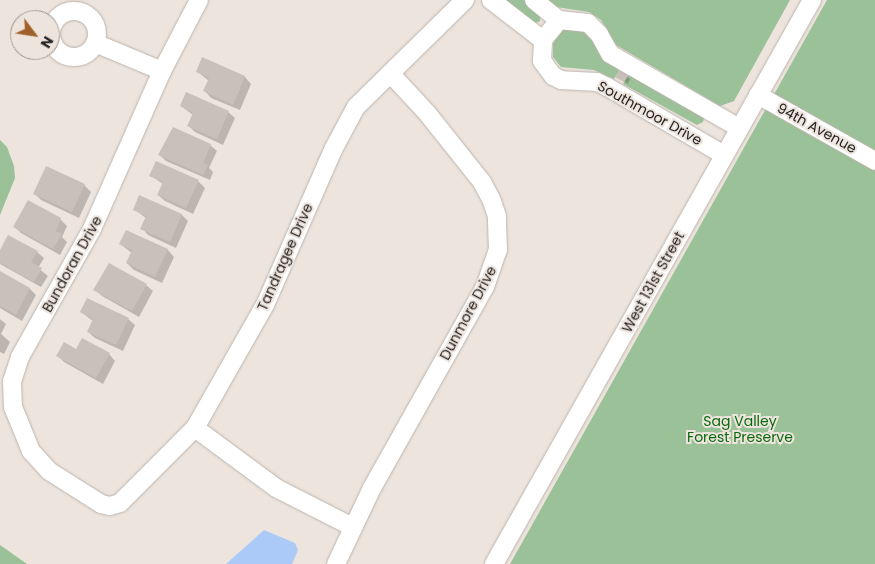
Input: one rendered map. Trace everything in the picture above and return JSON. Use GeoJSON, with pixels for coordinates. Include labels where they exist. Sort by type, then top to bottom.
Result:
{"type":"FeatureCollection","features":[{"type":"Feature","properties":{"kind":"street","name":"Bundoran Drive"},"geometry":{"type":"LineString","coordinates":[[101,504],[49,471],[31,451],[13,408],[12,381],[20,357],[92,229],[162,72],[188,18],[199,0]]}},
{"type":"Feature","properties":{"kind":"street","name":"Tandragee Drive"},"geometry":{"type":"LineString","coordinates":[[101,504],[110,506],[120,503],[195,428],[265,305],[344,127],[356,107],[465,0]]}},
{"type":"Feature","properties":{"kind":"street"},"geometry":{"type":"LineString","coordinates":[[491,0],[543,40],[559,20]]}},
{"type":"Feature","properties":{"kind":"street"},"geometry":{"type":"LineString","coordinates":[[534,0],[559,20],[588,23],[598,34],[610,54],[740,128]]}},
{"type":"Feature","properties":{"kind":"street","name":"West 131st Street"},"geometry":{"type":"LineString","coordinates":[[494,564],[812,0]]}},
{"type":"Feature","properties":{"kind":"street","name":"Southmoor Drive"},"geometry":{"type":"LineString","coordinates":[[543,40],[542,61],[553,76],[562,80],[602,84],[724,155]]}},
{"type":"Feature","properties":{"kind":"street"},"geometry":{"type":"LineString","coordinates":[[96,43],[162,72]]}},
{"type":"Feature","properties":{"kind":"street","name":"Dunmore Drive"},"geometry":{"type":"LineString","coordinates":[[336,564],[372,488],[485,287],[498,250],[497,216],[482,182],[433,120],[390,72]]}},
{"type":"Feature","properties":{"kind":"street","name":"94th Avenue"},"geometry":{"type":"LineString","coordinates":[[758,95],[875,161]]}},
{"type":"Feature","properties":{"kind":"street"},"geometry":{"type":"LineString","coordinates":[[195,428],[286,494],[353,527]]}},
{"type":"Feature","properties":{"kind":"green space"},"geometry":{"type":"Polygon","coordinates":[[[502,0],[524,0],[541,14],[540,21],[536,23],[502,0]]]}},
{"type":"Feature","properties":{"kind":"green space"},"geometry":{"type":"Polygon","coordinates":[[[547,0],[790,0],[734,101],[720,106],[616,45],[601,20],[589,12],[556,7],[547,0]]]}},
{"type":"Feature","properties":{"kind":"green space","name":"Sag Valley Forest Preserve"},"geometry":{"type":"Polygon","coordinates":[[[827,0],[875,0],[875,564],[510,564],[827,0]]]}},
{"type":"Feature","properties":{"kind":"green space"},"geometry":{"type":"Polygon","coordinates":[[[567,28],[579,28],[590,35],[620,69],[614,79],[594,70],[561,67],[553,57],[553,40],[558,33],[567,28]]]}},
{"type":"Feature","properties":{"kind":"green space"},"geometry":{"type":"Polygon","coordinates":[[[629,74],[704,118],[703,122],[697,125],[623,84],[629,74]]]}},
{"type":"Feature","properties":{"kind":"green space"},"geometry":{"type":"Polygon","coordinates":[[[0,140],[7,147],[14,166],[15,178],[0,215],[0,140]]]}},
{"type":"Feature","properties":{"kind":"green space"},"geometry":{"type":"Polygon","coordinates":[[[0,545],[27,564],[0,564],[0,545]]]}},
{"type":"Feature","properties":{"kind":"water"},"geometry":{"type":"Polygon","coordinates":[[[264,530],[295,543],[298,550],[292,564],[226,564],[264,530]]]}},
{"type":"Feature","properties":{"kind":"building"},"geometry":{"type":"Polygon","coordinates":[[[202,57],[245,76],[233,105],[203,91],[209,78],[196,72],[202,57]]]}},
{"type":"Feature","properties":{"kind":"building"},"geometry":{"type":"Polygon","coordinates":[[[619,70],[628,75],[624,82],[615,77],[619,70]]]}},
{"type":"Feature","properties":{"kind":"building"},"geometry":{"type":"Polygon","coordinates":[[[186,92],[229,111],[217,139],[187,126],[193,113],[180,106],[186,92]]]}},
{"type":"Feature","properties":{"kind":"building"},"geometry":{"type":"Polygon","coordinates":[[[173,127],[211,144],[203,163],[208,165],[203,175],[158,155],[173,127]]]}},
{"type":"Feature","properties":{"kind":"building"},"geometry":{"type":"Polygon","coordinates":[[[156,161],[199,180],[186,208],[157,195],[163,182],[149,176],[156,161]]]}},
{"type":"Feature","properties":{"kind":"building"},"geometry":{"type":"Polygon","coordinates":[[[46,166],[85,184],[72,212],[33,194],[46,166]]]}},
{"type":"Feature","properties":{"kind":"building"},"geometry":{"type":"Polygon","coordinates":[[[139,195],[182,214],[170,242],[140,229],[146,216],[133,210],[139,195]]]}},
{"type":"Feature","properties":{"kind":"building"},"geometry":{"type":"Polygon","coordinates":[[[28,200],[61,218],[56,231],[62,234],[53,249],[13,227],[28,200]]]}},
{"type":"Feature","properties":{"kind":"building"},"geometry":{"type":"Polygon","coordinates":[[[126,230],[168,249],[155,277],[126,263],[132,250],[119,244],[126,230]]]}},
{"type":"Feature","properties":{"kind":"building"},"geometry":{"type":"Polygon","coordinates":[[[8,235],[38,251],[31,262],[42,268],[34,282],[0,263],[0,250],[8,235]]]}},
{"type":"Feature","properties":{"kind":"building"},"geometry":{"type":"Polygon","coordinates":[[[109,263],[147,284],[132,311],[93,290],[109,263]]]}},
{"type":"Feature","properties":{"kind":"building"},"geometry":{"type":"Polygon","coordinates":[[[0,271],[30,288],[16,315],[0,306],[0,271]]]}},
{"type":"Feature","properties":{"kind":"building"},"geometry":{"type":"Polygon","coordinates":[[[87,298],[129,318],[116,345],[87,332],[93,319],[80,312],[87,298]]]}},
{"type":"Feature","properties":{"kind":"building"},"geometry":{"type":"Polygon","coordinates":[[[82,338],[110,353],[96,378],[56,356],[64,342],[76,349],[82,338]]]}}]}
